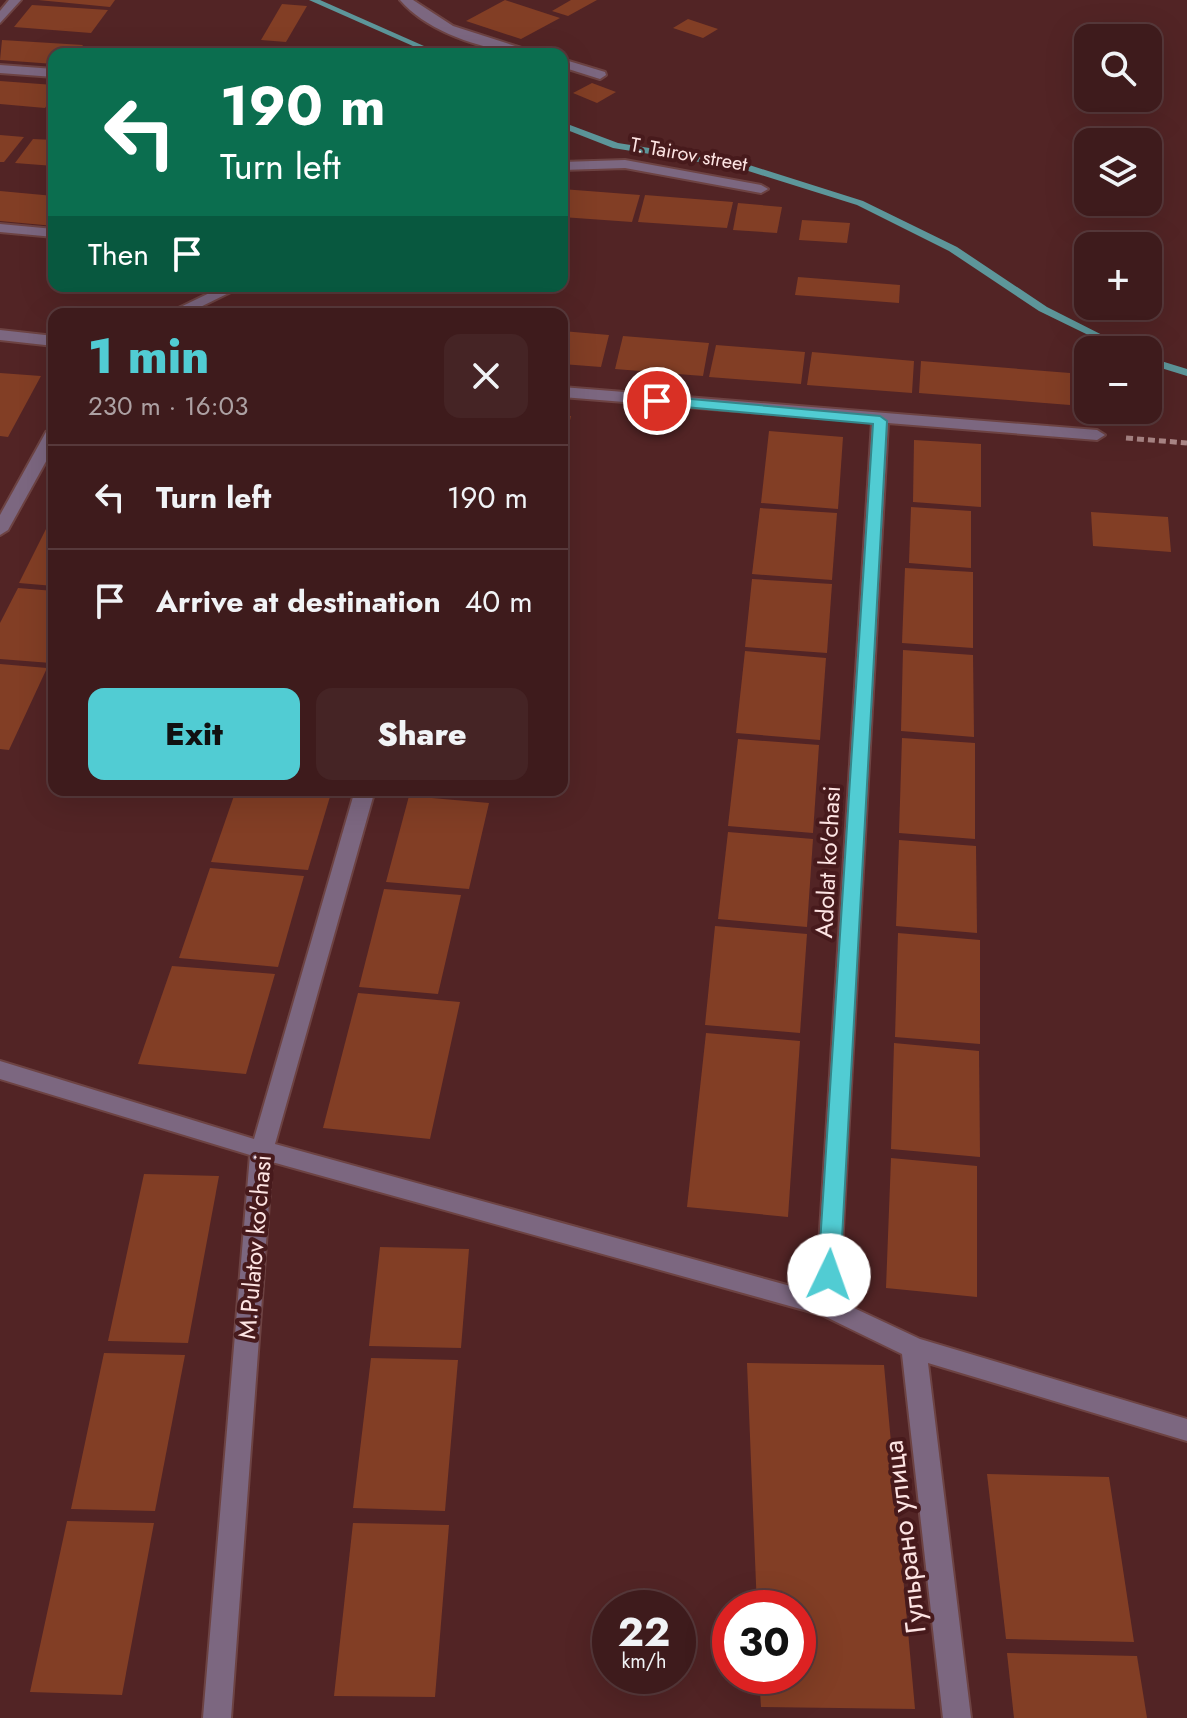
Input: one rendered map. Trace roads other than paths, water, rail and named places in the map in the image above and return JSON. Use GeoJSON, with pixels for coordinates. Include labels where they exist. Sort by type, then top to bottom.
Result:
{"type":"FeatureCollection","features":[{"type":"Feature","properties":{"kind":"street"},"geometry":{"type":"LineString","coordinates":[[0,19],[15,0]]}},
{"type":"Feature","properties":{"kind":"street"},"geometry":{"type":"LineString","coordinates":[[406,0],[415,11],[439,23],[516,48]]}},
{"type":"Feature","properties":{"kind":"street"},"geometry":{"type":"LineString","coordinates":[[568,65],[600,75]]}},
{"type":"Feature","properties":{"kind":"street"},"geometry":{"type":"LineString","coordinates":[[0,69],[48,73]]}},
{"type":"Feature","properties":{"kind":"street","name":"T. Tairov street"},"geometry":{"type":"LineString","coordinates":[[568,166],[625,164],[761,189]]}},
{"type":"Feature","properties":{"kind":"street"},"geometry":{"type":"LineString","coordinates":[[0,228],[48,232]]}},
{"type":"Feature","properties":{"kind":"street"},"geometry":{"type":"LineString","coordinates":[[187,308],[223,292]]}},
{"type":"Feature","properties":{"kind":"street"},"geometry":{"type":"LineString","coordinates":[[0,335],[48,340]]}},
{"type":"Feature","properties":{"kind":"street"},"geometry":{"type":"LineString","coordinates":[[568,393],[880,421],[1097,435]]}},
{"type":"Feature","properties":{"kind":"street","name":"Adolat ko'chasi"},"geometry":{"type":"LineString","coordinates":[[827,1306],[880,421]]}},
{"type":"Feature","properties":{"kind":"street"},"geometry":{"type":"LineString","coordinates":[[0,530],[48,443]]}},
{"type":"Feature","properties":{"kind":"street","name":"M.Pulatov ko'chasi"},"geometry":{"type":"LineString","coordinates":[[217,1718],[262,1150],[363,796]]}},
{"type":"Feature","properties":{"kind":"street"},"geometry":{"type":"LineString","coordinates":[[0,1070],[262,1150],[827,1306],[914,1348],[1187,1430]]}},
{"type":"Feature","properties":{"kind":"street","name":"Гульрано улица"},"geometry":{"type":"LineString","coordinates":[[914,1348],[957,1718]]}},
{"type":"Feature","properties":{"kind":"waterway"},"geometry":{"type":"LineString","coordinates":[[313,0],[424,48]]}},
{"type":"Feature","properties":{"kind":"waterway"},"geometry":{"type":"LineString","coordinates":[[568,127],[616,146],[743,166],[860,203],[953,249],[1043,309],[1098,336]]}},
{"type":"Feature","properties":{"kind":"waterway"},"geometry":{"type":"LineString","coordinates":[[1162,365],[1187,373]]}}]}
